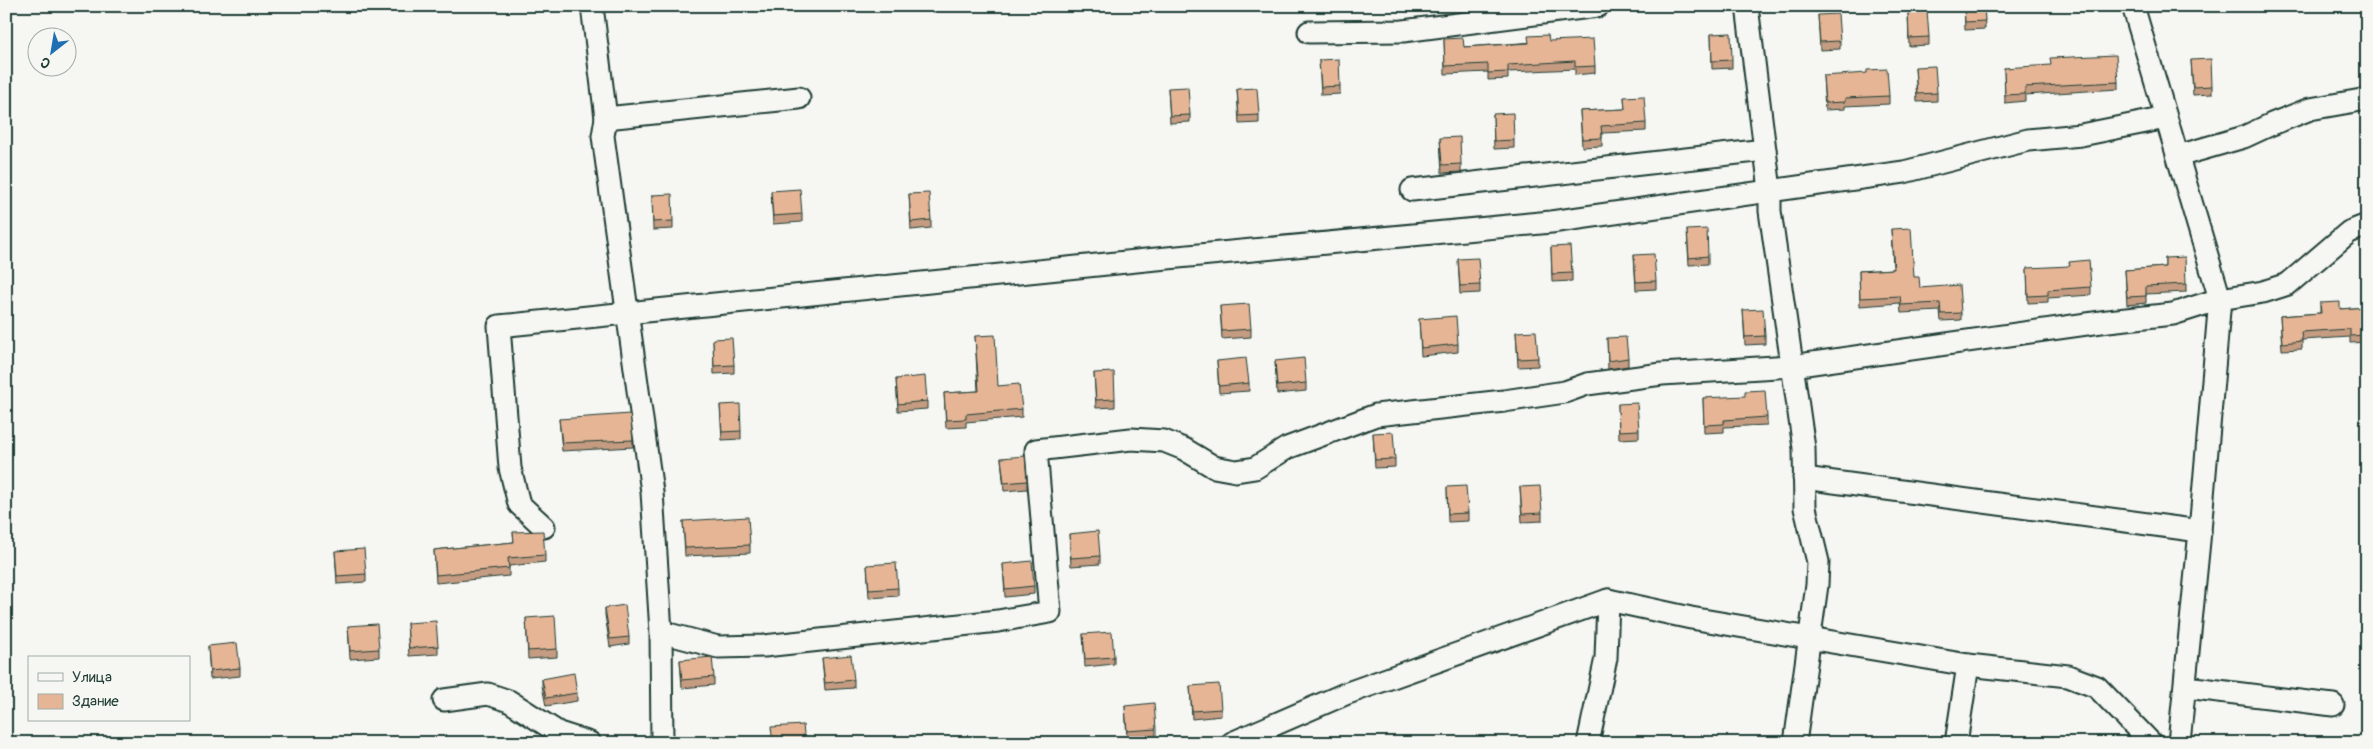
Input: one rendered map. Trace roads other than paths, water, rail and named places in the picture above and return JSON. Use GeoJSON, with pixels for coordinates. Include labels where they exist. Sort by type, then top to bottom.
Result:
{"type":"FeatureCollection","features":[{"type":"Feature","properties":{"kind":"street"},"geometry":{"type":"LineString","coordinates":[[592,6],[606,118],[603,136],[652,492],[661,632],[662,743]]}},
{"type":"Feature","properties":{"kind":"street"},"geometry":{"type":"LineString","coordinates":[[1309,32],[1403,31],[1598,6]]}},
{"type":"Feature","properties":{"kind":"street"},"geometry":{"type":"LineString","coordinates":[[1747,6],[1770,190],[1770,211],[1804,448],[1805,508],[1818,562],[1817,585],[1795,743]]}},
{"type":"Feature","properties":{"kind":"street"},"geometry":{"type":"LineString","coordinates":[[2133,6],[2220,299],[2186,687],[2179,743]]}},
{"type":"Feature","properties":{"kind":"street"},"geometry":{"type":"LineString","coordinates":[[606,118],[799,98]]}},
{"type":"Feature","properties":{"kind":"street"},"geometry":{"type":"LineString","coordinates":[[2178,156],[2244,137],[2310,109],[2367,99]]}},
{"type":"Feature","properties":{"kind":"street"},"geometry":{"type":"LineString","coordinates":[[544,527],[519,504],[510,468],[499,326],[628,311],[1551,222],[1904,172],[2028,140],[2081,135],[2166,118]]}},
{"type":"Feature","properties":{"kind":"street"},"geometry":{"type":"LineString","coordinates":[[1412,190],[1765,150]]}},
{"type":"Feature","properties":{"kind":"street"},"geometry":{"type":"LineString","coordinates":[[661,632],[718,647],[764,646],[998,621],[1050,612],[1036,450],[1130,439],[1164,441],[1184,449],[1214,467],[1236,471],[1255,468],[1287,448],[1376,415],[1504,401],[1565,392],[1587,384],[1662,374],[1792,366],[2108,321],[2172,314],[2220,299],[2263,292],[2288,284],[2349,232],[2367,225]]}},
{"type":"Feature","properties":{"kind":"street"},"geometry":{"type":"LineString","coordinates":[[1804,478],[2200,531]]}},
{"type":"Feature","properties":{"kind":"street"},"geometry":{"type":"LineString","coordinates":[[1588,743],[1606,658],[1608,600]]}},
{"type":"Feature","properties":{"kind":"street"},"geometry":{"type":"LineString","coordinates":[[1232,743],[1345,694],[1608,600],[1690,618],[1968,665],[2068,676],[2097,687],[2151,743]]}},
{"type":"Feature","properties":{"kind":"street"},"geometry":{"type":"LineString","coordinates":[[1956,743],[1968,665]]}},
{"type":"Feature","properties":{"kind":"street"},"geometry":{"type":"LineString","coordinates":[[2186,687],[2333,705]]}},
{"type":"Feature","properties":{"kind":"street"},"geometry":{"type":"LineString","coordinates":[[444,700],[488,694],[510,701],[559,733],[590,743]]}}]}
